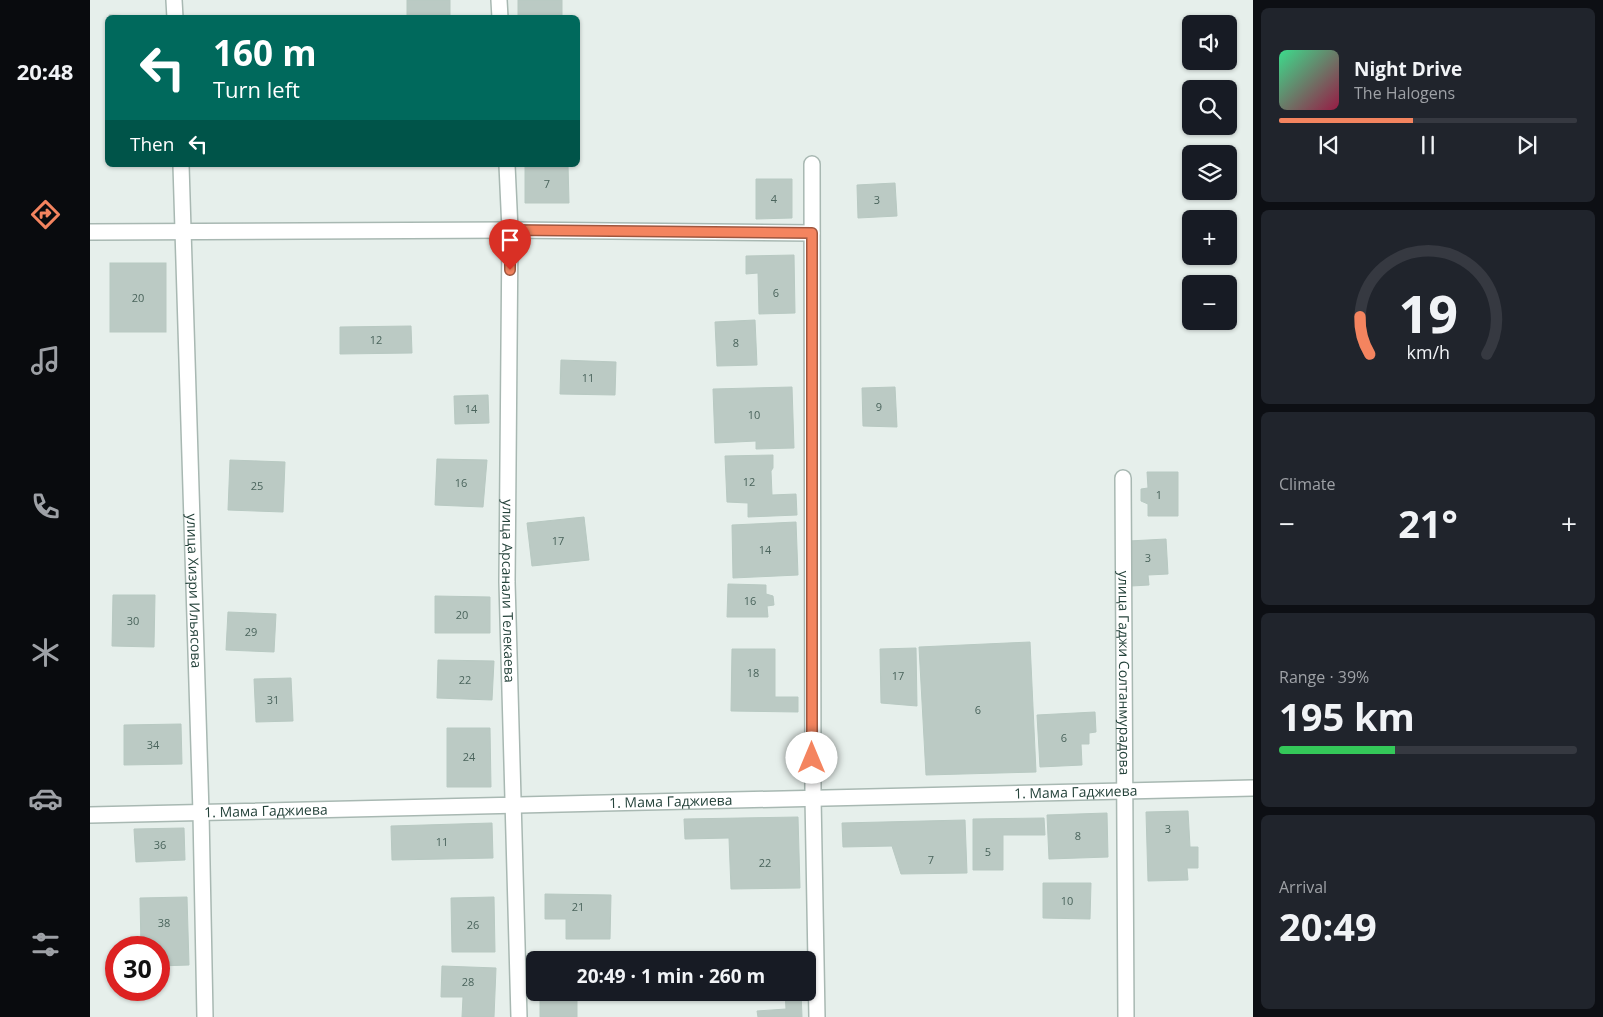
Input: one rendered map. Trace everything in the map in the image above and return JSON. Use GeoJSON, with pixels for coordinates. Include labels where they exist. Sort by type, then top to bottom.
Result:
{"type":"FeatureCollection","features":[{"type":"Feature","properties":{"kind":"street"},"geometry":{"type":"LineString","coordinates":[[174,0],[175,15]]}},
{"type":"Feature","properties":{"kind":"street"},"geometry":{"type":"LineString","coordinates":[[499,0],[500,15]]}},
{"type":"Feature","properties":{"kind":"street"},"geometry":{"type":"LineString","coordinates":[[812,164],[813,797],[817,1017]]}},
{"type":"Feature","properties":{"kind":"street","name":"улица Хизри Ильясова"},"geometry":{"type":"LineString","coordinates":[[181,167],[202,813],[205,1017]]}},
{"type":"Feature","properties":{"kind":"street","name":"улица Арсанали Телекаева"},"geometry":{"type":"LineString","coordinates":[[507,167],[510,230],[507,582],[518,1017]]}},
{"type":"Feature","properties":{"kind":"street"},"geometry":{"type":"LineString","coordinates":[[90,232],[510,230],[812,233]]}},
{"type":"Feature","properties":{"kind":"street","name":"улица Гаджи Солтанмурадова"},"geometry":{"type":"LineString","coordinates":[[1123,478],[1126,1017]]}},
{"type":"Feature","properties":{"kind":"street","name":"1. Мама Гаджиева"},"geometry":{"type":"LineString","coordinates":[[90,815],[1253,788]]}},
{"type":"Feature","properties":{"kind":"building"},"geometry":{"type":"Polygon","coordinates":[[[407,0],[450,0],[450,15],[407,15],[407,0]]]}},
{"type":"Feature","properties":{"kind":"building"},"geometry":{"type":"Polygon","coordinates":[[[518,0],[562,0],[562,15],[518,15],[518,0]]]}},
{"type":"Feature","properties":{"kind":"building"},"geometry":{"type":"Polygon","coordinates":[[[525,167],[568,167],[569,203],[525,203],[525,167]]]}},
{"type":"Feature","properties":{"kind":"building"},"geometry":{"type":"Polygon","coordinates":[[[756,179],[792,179],[792,218],[756,219],[756,179]]]}},
{"type":"Feature","properties":{"kind":"building"},"geometry":{"type":"Polygon","coordinates":[[[895,183],[897,216],[858,218],[857,185],[895,183]]]}},
{"type":"Feature","properties":{"kind":"building"},"geometry":{"type":"Polygon","coordinates":[[[794,255],[795,313],[759,314],[758,273],[746,274],[746,256],[794,255]]]}},
{"type":"Feature","properties":{"kind":"building"},"geometry":{"type":"Polygon","coordinates":[[[110,263],[166,263],[166,332],[110,332],[110,263]]]}},
{"type":"Feature","properties":{"kind":"building"},"geometry":{"type":"Polygon","coordinates":[[[755,320],[757,365],[717,366],[715,322],[755,320]]]}},
{"type":"Feature","properties":{"kind":"building"},"geometry":{"type":"Polygon","coordinates":[[[411,326],[412,353],[340,354],[340,327],[411,326]]]}},
{"type":"Feature","properties":{"kind":"building"},"geometry":{"type":"Polygon","coordinates":[[[561,360],[616,362],[615,395],[560,394],[561,360]]]}},
{"type":"Feature","properties":{"kind":"building"},"geometry":{"type":"Polygon","coordinates":[[[792,387],[794,448],[756,449],[756,441],[715,443],[713,389],[792,387]]]}},
{"type":"Feature","properties":{"kind":"building"},"geometry":{"type":"Polygon","coordinates":[[[895,387],[897,427],[863,426],[862,388],[895,387]]]}},
{"type":"Feature","properties":{"kind":"building"},"geometry":{"type":"Polygon","coordinates":[[[488,395],[489,423],[455,424],[454,396],[488,395]]]}},
{"type":"Feature","properties":{"kind":"building"},"geometry":{"type":"Polygon","coordinates":[[[773,455],[773,468],[771,471],[772,495],[796,494],[797,515],[748,517],[748,503],[727,502],[725,456],[773,455]]]}},
{"type":"Feature","properties":{"kind":"building"},"geometry":{"type":"Polygon","coordinates":[[[437,459],[487,460],[483,507],[435,505],[437,459]]]}},
{"type":"Feature","properties":{"kind":"building"},"geometry":{"type":"Polygon","coordinates":[[[230,460],[285,462],[283,512],[228,510],[230,460]]]}},
{"type":"Feature","properties":{"kind":"building"},"geometry":{"type":"Polygon","coordinates":[[[1147,472],[1178,472],[1178,516],[1148,516],[1148,504],[1141,501],[1141,489],[1148,488],[1147,472]]]}},
{"type":"Feature","properties":{"kind":"building"},"geometry":{"type":"Polygon","coordinates":[[[584,517],[589,560],[532,566],[527,523],[584,517]]]}},
{"type":"Feature","properties":{"kind":"building"},"geometry":{"type":"Polygon","coordinates":[[[796,522],[798,575],[733,578],[732,525],[796,522]]]}},
{"type":"Feature","properties":{"kind":"building"},"geometry":{"type":"Polygon","coordinates":[[[1166,539],[1168,574],[1148,575],[1149,585],[1131,586],[1129,541],[1166,539]]]}},
{"type":"Feature","properties":{"kind":"building"},"geometry":{"type":"Polygon","coordinates":[[[728,584],[766,585],[766,594],[773,596],[774,605],[767,606],[768,617],[727,617],[728,584]]]}},
{"type":"Feature","properties":{"kind":"building"},"geometry":{"type":"Polygon","coordinates":[[[113,595],[155,595],[154,647],[112,646],[113,595]]]}},
{"type":"Feature","properties":{"kind":"building"},"geometry":{"type":"Polygon","coordinates":[[[435,596],[490,597],[490,633],[435,633],[435,596]]]}},
{"type":"Feature","properties":{"kind":"building"},"geometry":{"type":"Polygon","coordinates":[[[228,612],[276,614],[274,652],[226,650],[228,612]]]}},
{"type":"Feature","properties":{"kind":"building"},"geometry":{"type":"Polygon","coordinates":[[[1030,642],[1036,772],[926,775],[919,647],[1030,642]]]}},
{"type":"Feature","properties":{"kind":"building"},"geometry":{"type":"Polygon","coordinates":[[[916,648],[917,706],[881,703],[880,649],[916,648]]]}},
{"type":"Feature","properties":{"kind":"building"},"geometry":{"type":"Polygon","coordinates":[[[732,649],[775,649],[775,697],[798,697],[798,712],[731,711],[732,649]]]}},
{"type":"Feature","properties":{"kind":"building"},"geometry":{"type":"Polygon","coordinates":[[[438,660],[494,661],[492,700],[437,698],[438,660]]]}},
{"type":"Feature","properties":{"kind":"building"},"geometry":{"type":"Polygon","coordinates":[[[291,678],[293,721],[256,722],[254,679],[291,678]]]}},
{"type":"Feature","properties":{"kind":"building"},"geometry":{"type":"Polygon","coordinates":[[[1095,712],[1096,732],[1089,733],[1089,744],[1081,744],[1082,765],[1040,767],[1037,715],[1095,712]]]}},
{"type":"Feature","properties":{"kind":"building"},"geometry":{"type":"Polygon","coordinates":[[[181,724],[182,764],[124,765],[124,725],[181,724]]]}},
{"type":"Feature","properties":{"kind":"building"},"geometry":{"type":"Polygon","coordinates":[[[447,728],[490,728],[491,787],[447,787],[447,728]]]}},
{"type":"Feature","properties":{"kind":"building"},"geometry":{"type":"Polygon","coordinates":[[[1188,811],[1190,847],[1198,847],[1198,868],[1187,868],[1188,880],[1148,881],[1146,812],[1188,811]]]}},
{"type":"Feature","properties":{"kind":"building"},"geometry":{"type":"Polygon","coordinates":[[[1107,813],[1108,857],[1049,859],[1047,815],[1107,813]]]}},
{"type":"Feature","properties":{"kind":"building"},"geometry":{"type":"Polygon","coordinates":[[[798,817],[800,888],[731,889],[729,838],[685,839],[684,819],[798,817]]]}},
{"type":"Feature","properties":{"kind":"building"},"geometry":{"type":"Polygon","coordinates":[[[1044,818],[1045,835],[1003,835],[1003,870],[973,870],[973,819],[1044,818]]]}},
{"type":"Feature","properties":{"kind":"building"},"geometry":{"type":"Polygon","coordinates":[[[965,820],[967,873],[901,874],[892,846],[843,847],[842,823],[965,820]]]}},
{"type":"Feature","properties":{"kind":"building"},"geometry":{"type":"Polygon","coordinates":[[[492,823],[493,858],[392,860],[391,826],[492,823]]]}},
{"type":"Feature","properties":{"kind":"building"},"geometry":{"type":"Polygon","coordinates":[[[184,828],[185,860],[136,862],[134,829],[184,828]]]}},
{"type":"Feature","properties":{"kind":"building"},"geometry":{"type":"Polygon","coordinates":[[[1043,883],[1091,883],[1090,919],[1043,918],[1043,883]]]}},
{"type":"Feature","properties":{"kind":"building"},"geometry":{"type":"Polygon","coordinates":[[[545,894],[611,895],[610,939],[566,939],[566,919],[545,919],[545,894]]]}},
{"type":"Feature","properties":{"kind":"building"},"geometry":{"type":"Polygon","coordinates":[[[187,897],[189,965],[170,966],[170,936],[141,936],[140,898],[187,897]]]}},
{"type":"Feature","properties":{"kind":"building"},"geometry":{"type":"Polygon","coordinates":[[[494,897],[495,952],[452,952],[451,898],[494,897]]]}},
{"type":"Feature","properties":{"kind":"building"},"geometry":{"type":"Polygon","coordinates":[[[442,966],[496,968],[494,1017],[462,1017],[463,997],[441,997],[442,966]]]}},
{"type":"Feature","properties":{"kind":"building"},"geometry":{"type":"Polygon","coordinates":[[[540,1001],[577,1001],[577,1017],[540,1017],[540,1001]]]}},
{"type":"Feature","properties":{"kind":"building"},"geometry":{"type":"Polygon","coordinates":[[[786,1001],[801,1001],[802,1017],[758,1017],[757,1011],[786,1009],[786,1001]]]}},
{"type":"Feature","properties":{"kind":"route"},"geometry":{"type":"LineString","coordinates":[[510,270],[510,230],[812,233],[812,758]]}}]}
